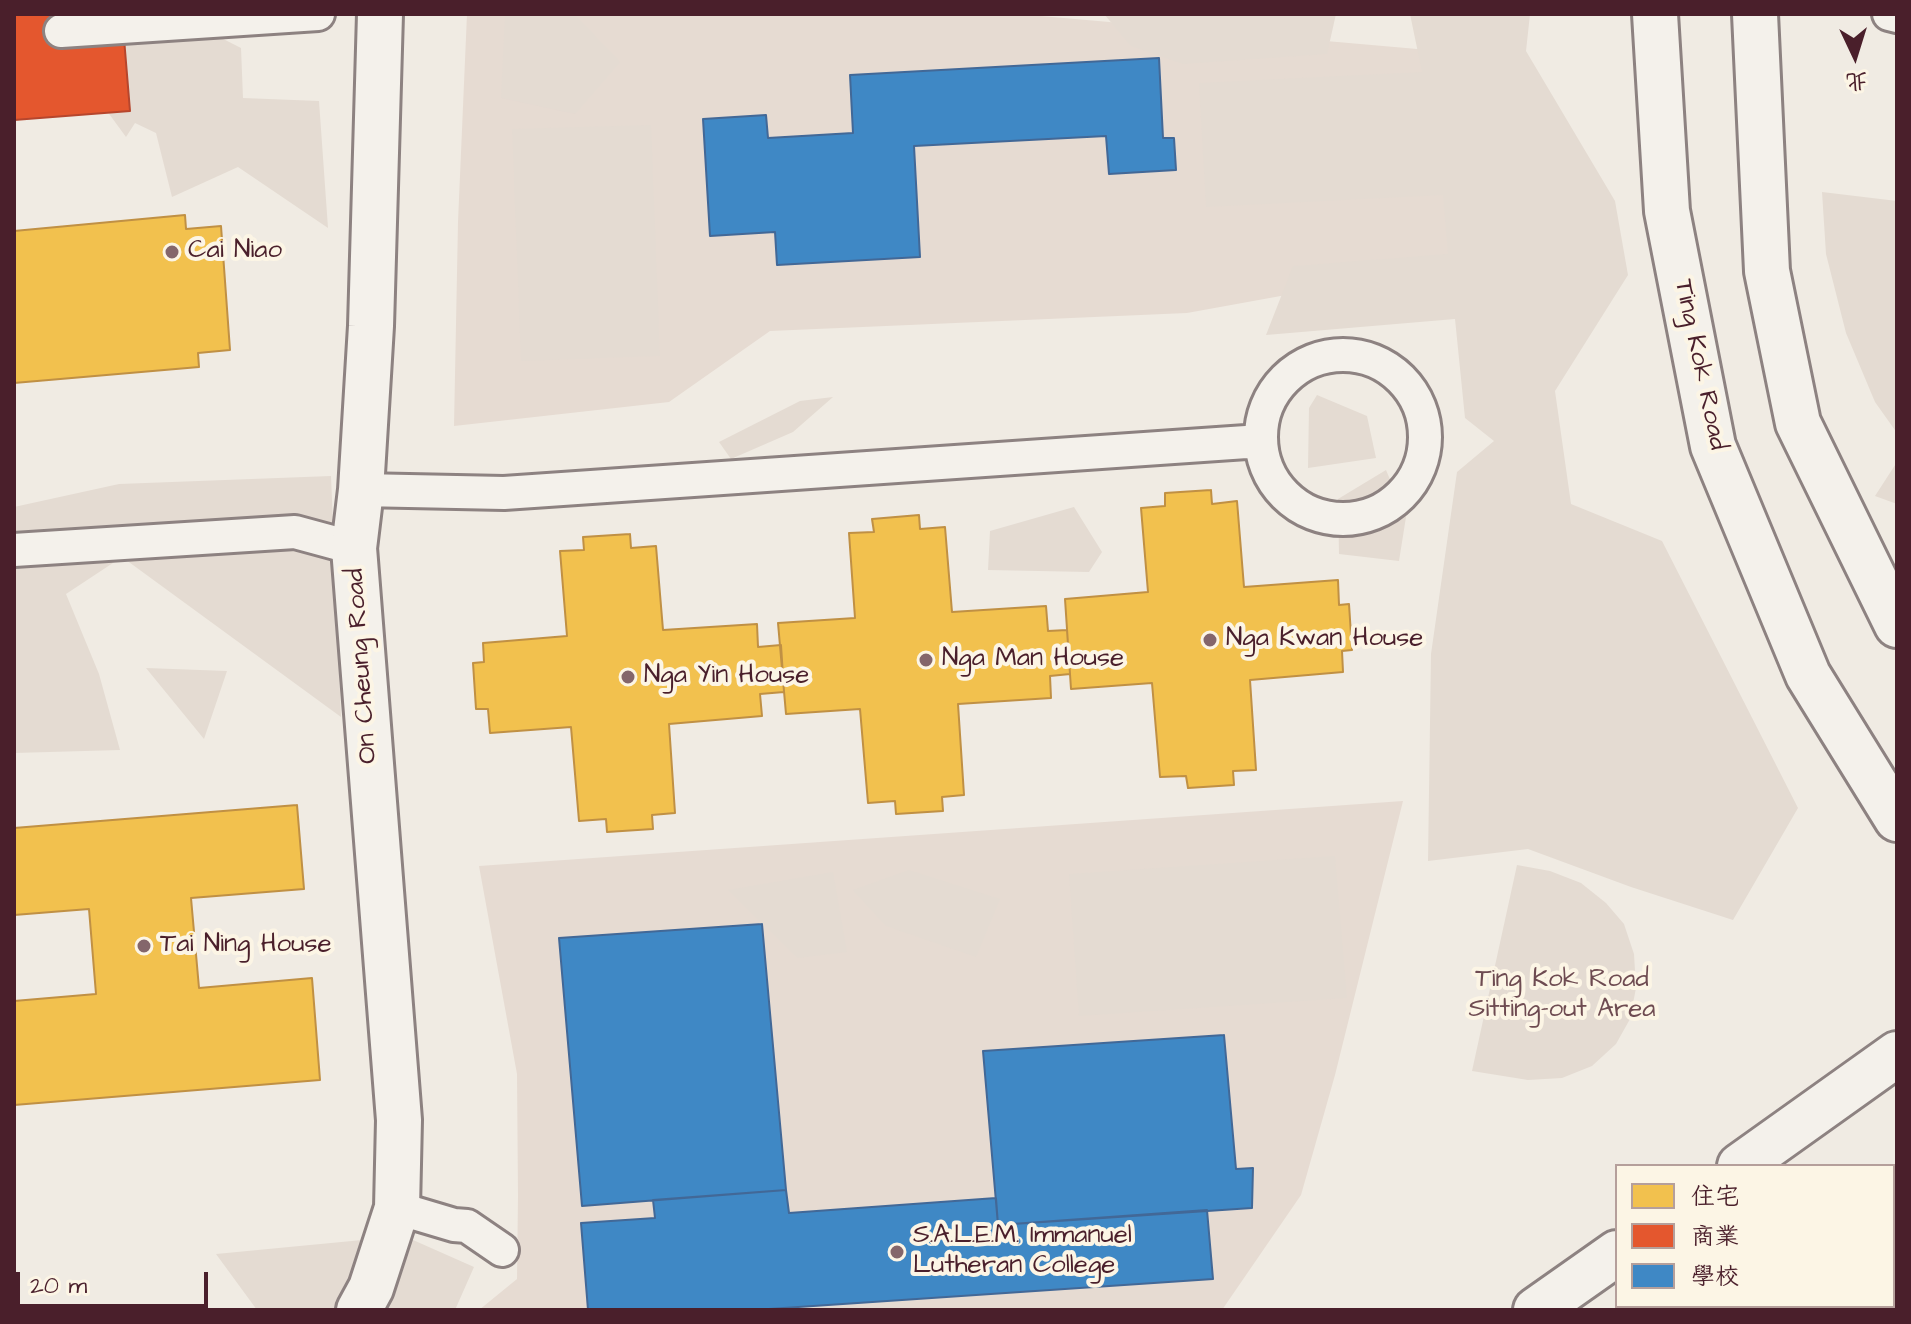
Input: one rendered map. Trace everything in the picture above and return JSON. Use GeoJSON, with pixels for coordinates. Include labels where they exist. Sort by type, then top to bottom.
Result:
{"type":"FeatureCollection","features":[{"type":"Feature","properties":{"kind":"main road","name":"On Cheung Road"},"geometry":{"type":"LineString","coordinates":[[359,1310],[371,1288],[397,1208],[399,1120],[354,548],[361,490],[371,326],[380,14]]}},
{"type":"Feature","properties":{"kind":"main road","name":"Ting Kok Road"},"geometry":{"type":"LineString","coordinates":[[1655,14],[1667,211],[1713,446],[1808,675],[1897,819]]}},
{"type":"Feature","properties":{"kind":"main road"},"geometry":{"type":"LineString","coordinates":[[1755,14],[1767,271],[1798,423],[1897,625]]}},
{"type":"Feature","properties":{"kind":"main road"},"geometry":{"type":"LineString","coordinates":[[1743,1164],[1897,1054]]}},
{"type":"Feature","properties":{"kind":"main road"},"geometry":{"type":"LineString","coordinates":[[1536,1310],[1615,1254]]}},
{"type":"Feature","properties":{"kind":"lane"},"geometry":{"type":"LineString","coordinates":[[61,31],[318,14]]}},
{"type":"Feature","properties":{"kind":"lane"},"geometry":{"type":"LineString","coordinates":[[1889,14],[1897,16]]}},
{"type":"Feature","properties":{"kind":"lane"},"geometry":{"type":"LineString","coordinates":[[1342,355],[1367,359],[1390,370],[1409,388],[1422,411],[1426,439],[1421,467],[1407,490],[1385,509],[1358,518],[1330,519],[1303,509],[1281,491],[1267,468],[1261,441],[1264,415],[1275,392],[1293,373],[1315,360],[1342,355]]}},
{"type":"Feature","properties":{"kind":"lane"},"geometry":{"type":"LineString","coordinates":[[361,490],[504,493],[1261,441]]}},
{"type":"Feature","properties":{"kind":"lane"},"geometry":{"type":"LineString","coordinates":[[14,550],[295,532],[354,548]]}},
{"type":"Feature","properties":{"kind":"lane"},"geometry":{"type":"LineString","coordinates":[[397,1208],[467,1226],[502,1250]]}},
{"type":"Feature","properties":{"kind":"shaded area"},"geometry":{"type":"Polygon","coordinates":[[[467,14],[1018,14],[1497,56],[1468,262],[1187,313],[770,331],[669,402],[454,426],[458,222],[467,14]]]}},
{"type":"Feature","properties":{"kind":"shaded area"},"geometry":{"type":"Polygon","coordinates":[[[1403,801],[1335,1075],[1301,1195],[1222,1310],[479,1310],[517,1279],[518,1196],[517,1074],[479,866],[1403,801]]]}},
{"type":"Feature","properties":{"kind":"green space"},"geometry":{"type":"Polygon","coordinates":[[[174,14],[241,48],[243,98],[319,101],[328,228],[238,167],[172,197],[156,133],[135,123],[126,137],[96,96],[113,48],[174,14]]]}},
{"type":"Feature","properties":{"kind":"green space"},"geometry":{"type":"Polygon","coordinates":[[[505,14],[574,14],[620,62],[575,114],[501,98],[505,14]]]}},
{"type":"Feature","properties":{"kind":"green space"},"geometry":{"type":"Polygon","coordinates":[[[1104,14],[1336,14],[1327,54],[1183,64],[1131,46],[1104,14]]]}},
{"type":"Feature","properties":{"kind":"green space"},"geometry":{"type":"Polygon","coordinates":[[[1410,14],[1530,14],[1526,51],[1615,201],[1628,275],[1555,391],[1571,504],[1662,541],[1798,808],[1733,920],[1528,849],[1428,861],[1431,654],[1457,472],[1494,441],[1465,418],[1455,319],[1266,335],[1293,266],[1448,254],[1443,195],[1206,207],[1199,83],[1422,72],[1410,14]]]}},
{"type":"Feature","properties":{"kind":"green space"},"geometry":{"type":"Polygon","coordinates":[[[651,125],[660,356],[521,361],[512,129],[651,125]]]}},
{"type":"Feature","properties":{"kind":"green space"},"geometry":{"type":"Polygon","coordinates":[[[1822,192],[1897,201],[1897,433],[1875,402],[1846,333],[1826,254],[1822,192]]]}},
{"type":"Feature","properties":{"kind":"green space"},"geometry":{"type":"Polygon","coordinates":[[[1317,395],[1367,416],[1376,458],[1308,468],[1309,408],[1317,395]]]}},
{"type":"Feature","properties":{"kind":"green space"},"geometry":{"type":"Polygon","coordinates":[[[833,397],[793,432],[731,459],[719,442],[800,401],[833,397]]]}},
{"type":"Feature","properties":{"kind":"green space"},"geometry":{"type":"Polygon","coordinates":[[[1897,462],[1897,504],[1875,496],[1897,462]]]}},
{"type":"Feature","properties":{"kind":"green space"},"geometry":{"type":"Polygon","coordinates":[[[1386,470],[1406,517],[1399,561],[1339,554],[1338,499],[1386,470]]]}},
{"type":"Feature","properties":{"kind":"green space"},"geometry":{"type":"Polygon","coordinates":[[[331,476],[341,717],[122,557],[66,594],[99,674],[120,750],[14,753],[14,507],[119,484],[331,476]]]}},
{"type":"Feature","properties":{"kind":"green space"},"geometry":{"type":"Polygon","coordinates":[[[1074,507],[1102,552],[1089,572],[988,570],[990,531],[1074,507]]]}},
{"type":"Feature","properties":{"kind":"green space"},"geometry":{"type":"Polygon","coordinates":[[[146,668],[227,671],[204,739],[146,668]]]}},
{"type":"Feature","properties":{"kind":"green space"},"geometry":{"type":"Polygon","coordinates":[[[1335,856],[1347,998],[1079,1016],[1069,874],[1335,856]]]}},
{"type":"Feature","properties":{"kind":"green space","name":"Ting Kok Road Sitting-out Area"},"geometry":{"type":"Polygon","coordinates":[[[1517,865],[1550,871],[1581,883],[1606,903],[1624,924],[1634,954],[1636,988],[1630,1019],[1616,1044],[1592,1066],[1562,1078],[1528,1080],[1472,1071],[1517,865]]]}},
{"type":"Feature","properties":{"kind":"green space"},"geometry":{"type":"Polygon","coordinates":[[[909,870],[1000,899],[976,957],[886,926],[853,890],[909,870]]]}},
{"type":"Feature","properties":{"kind":"green space"},"geometry":{"type":"Polygon","coordinates":[[[833,872],[847,952],[798,958],[728,890],[833,872]]]}},
{"type":"Feature","properties":{"kind":"green space"},"geometry":{"type":"Polygon","coordinates":[[[404,1236],[474,1267],[455,1310],[257,1310],[216,1254],[404,1236]]]}},
{"type":"Feature","properties":{"kind":"building: 住宅"},"geometry":{"type":"Polygon","coordinates":[[[185,215],[186,229],[221,226],[230,350],[198,353],[199,367],[14,383],[14,231],[185,215]]]}},
{"type":"Feature","properties":{"kind":"building: 住宅","name":"Nga Kwan House"},"geometry":{"type":"Polygon","coordinates":[[[1211,490],[1212,504],[1237,501],[1244,587],[1338,580],[1339,605],[1349,604],[1352,650],[1342,651],[1343,672],[1250,680],[1256,770],[1233,771],[1234,785],[1188,788],[1186,776],[1160,777],[1152,683],[1071,689],[1065,599],[1148,592],[1141,508],[1165,506],[1165,493],[1211,490]]]}},
{"type":"Feature","properties":{"kind":"building: 住宅","name":"Nga Man House"},"geometry":{"type":"Polygon","coordinates":[[[919,515],[920,529],[945,527],[952,612],[1046,606],[1048,631],[1067,630],[1070,674],[1050,676],[1051,698],[958,704],[964,795],[942,797],[943,811],[896,814],[895,801],[868,803],[860,709],[786,714],[778,623],[855,618],[849,533],[874,532],[872,519],[919,515]]]}},
{"type":"Feature","properties":{"kind":"building: 住宅","name":"Nga Yin House"},"geometry":{"type":"Polygon","coordinates":[[[630,534],[631,548],[656,546],[663,630],[757,624],[758,647],[781,645],[784,692],[760,694],[762,716],[669,724],[675,813],[652,815],[653,829],[607,832],[606,819],[579,821],[571,727],[490,733],[488,709],[476,709],[473,663],[484,662],[483,643],[567,636],[560,551],[584,550],[583,537],[630,534]]]}},
{"type":"Feature","properties":{"kind":"building: 住宅","name":"Tai Ning House"},"geometry":{"type":"Polygon","coordinates":[[[297,805],[304,889],[191,898],[199,988],[312,978],[320,1080],[14,1105],[14,1001],[96,994],[89,909],[14,915],[14,828],[297,805]]]}},
{"type":"Feature","properties":{"kind":"building: 商業"},"geometry":{"type":"Polygon","coordinates":[[[14,14],[122,14],[130,111],[14,120],[14,14]]]}},
{"type":"Feature","properties":{"kind":"building: 學校"},"geometry":{"type":"Polygon","coordinates":[[[1159,58],[1163,138],[1174,138],[1176,170],[1109,174],[1106,136],[914,146],[920,257],[777,265],[775,232],[710,236],[703,119],[766,115],[768,138],[853,133],[850,75],[1159,58]]]}},
{"type":"Feature","properties":{"kind":"building: 學校"},"geometry":{"type":"Polygon","coordinates":[[[762,924],[786,1190],[582,1206],[559,938],[762,924]]]}},
{"type":"Feature","properties":{"kind":"building: 學校"},"geometry":{"type":"Polygon","coordinates":[[[1224,1035],[1236,1169],[1253,1168],[1252,1208],[998,1225],[983,1051],[1224,1035]]]}},
{"type":"Feature","properties":{"kind":"building: 學校","name":"S.A.L.E.M. Immanuel Lutheran College"},"geometry":{"type":"Polygon","coordinates":[[[786,1190],[789,1213],[996,1198],[998,1225],[1207,1210],[1213,1279],[754,1310],[588,1310],[581,1223],[655,1218],[653,1200],[786,1190]]]}},
{"type":"Feature","properties":{"kind":"place","name":"Cai Niao"},"geometry":{"type":"Point","coordinates":[172,252]}},
{"type":"Feature","properties":{"kind":"place","name":"Nga Kwan House"},"geometry":{"type":"Point","coordinates":[1210,640]}},
{"type":"Feature","properties":{"kind":"place","name":"Nga Man House"},"geometry":{"type":"Point","coordinates":[926,660]}},
{"type":"Feature","properties":{"kind":"place","name":"Nga Yin House"},"geometry":{"type":"Point","coordinates":[628,677]}},
{"type":"Feature","properties":{"kind":"place","name":"Tai Ning House"},"geometry":{"type":"Point","coordinates":[144,946]}},
{"type":"Feature","properties":{"kind":"place","name":"S.A.L.E.M. Immanuel Lutheran College"},"geometry":{"type":"Point","coordinates":[897,1252]}}]}
